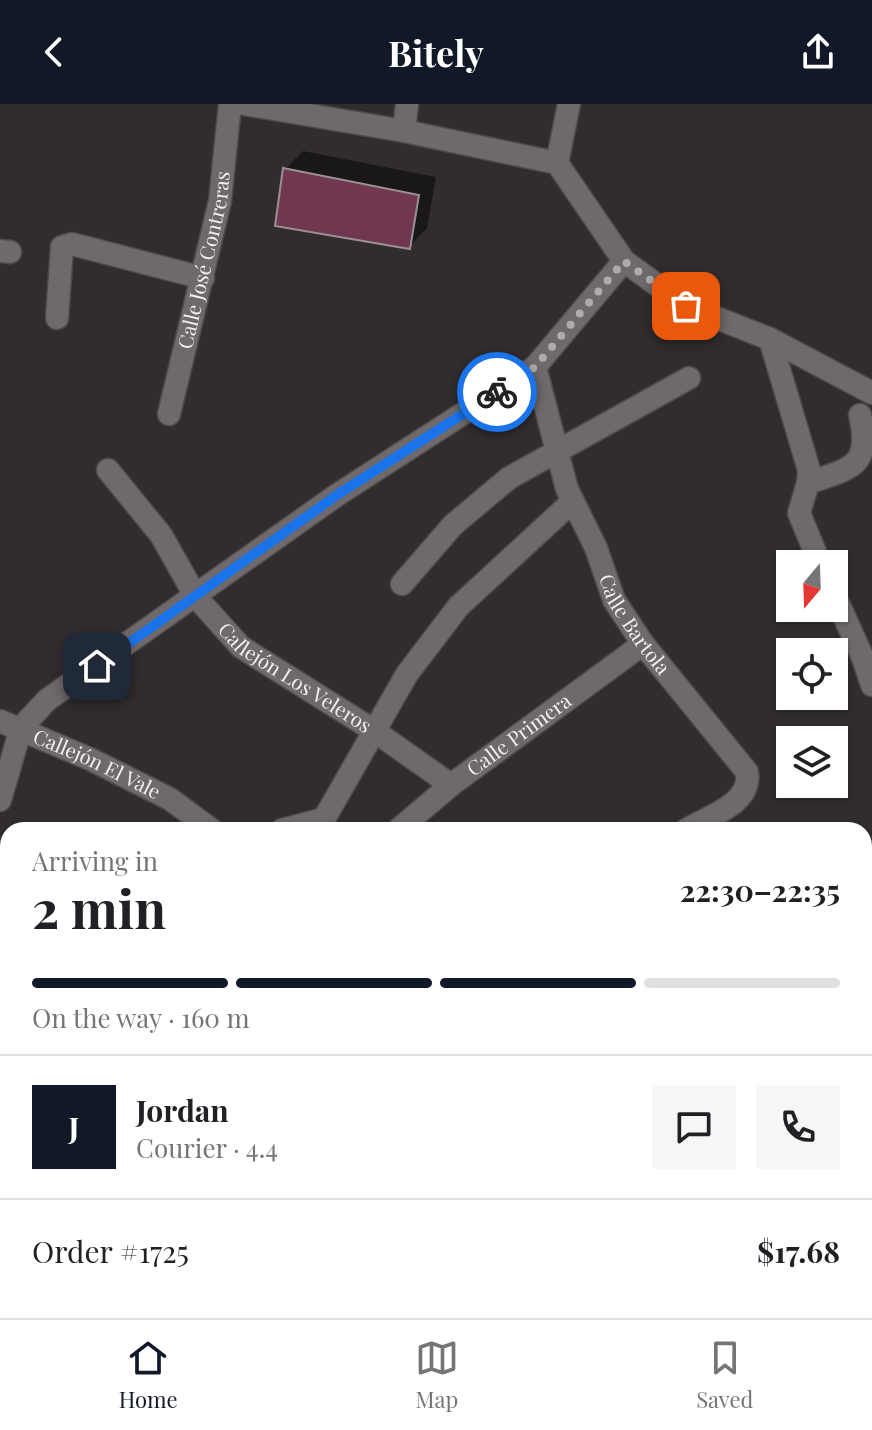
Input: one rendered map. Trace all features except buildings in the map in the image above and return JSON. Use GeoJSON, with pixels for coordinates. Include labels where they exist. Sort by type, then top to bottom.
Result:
{"type":"FeatureCollection","features":[{"type":"Feature","properties":{"kind":"street","name":"Calle José Contreras"},"geometry":{"type":"LineString","coordinates":[[169,414],[220,201],[230,104]]}},
{"type":"Feature","properties":{"kind":"street"},"geometry":{"type":"LineString","coordinates":[[244,104],[404,131],[557,163],[624,261],[686,306],[770,339],[872,393]]}},
{"type":"Feature","properties":{"kind":"street"},"geometry":{"type":"LineString","coordinates":[[404,131],[407,104]]}},
{"type":"Feature","properties":{"kind":"street"},"geometry":{"type":"LineString","coordinates":[[557,163],[569,104]]}},
{"type":"Feature","properties":{"kind":"street"},"geometry":{"type":"LineString","coordinates":[[57,318],[62,247],[66,245],[203,278]]}},
{"type":"Feature","properties":{"kind":"street"},"geometry":{"type":"LineString","coordinates":[[0,800],[11,725],[337,495],[535,367],[624,261]]}},
{"type":"Feature","properties":{"kind":"street"},"geometry":{"type":"LineString","coordinates":[[770,339],[809,470],[799,513],[814,550]]}},
{"type":"Feature","properties":{"kind":"street","name":"Calle Bartola"},"geometry":{"type":"LineString","coordinates":[[535,367],[573,501],[596,548],[614,600],[643,644],[747,772],[749,784],[741,799],[700,822]]}},
{"type":"Feature","properties":{"kind":"street"},"geometry":{"type":"LineString","coordinates":[[402,584],[453,525],[509,478],[689,378]]}},
{"type":"Feature","properties":{"kind":"street"},"geometry":{"type":"LineString","coordinates":[[808,483],[846,470],[861,460],[867,448],[860,415]]}},
{"type":"Feature","properties":{"kind":"street","name":"Callejón Los Veleros"},"geometry":{"type":"LineString","coordinates":[[108,470],[161,535],[196,597],[241,647],[373,730],[451,785]]}},
{"type":"Feature","properties":{"kind":"street"},"geometry":{"type":"LineString","coordinates":[[313,822],[324,819],[407,674],[458,607],[573,501]]}},
{"type":"Feature","properties":{"kind":"street"},"geometry":{"type":"LineString","coordinates":[[847,622],[872,685]]}},
{"type":"Feature","properties":{"kind":"street","name":"Calle Primera"},"geometry":{"type":"LineString","coordinates":[[407,822],[451,785],[643,644]]}},
{"type":"Feature","properties":{"kind":"street","name":"Callejón El Vale"},"geometry":{"type":"LineString","coordinates":[[11,725],[170,799],[201,822]]}},
{"type":"Feature","properties":{"kind":"way so far"},"geometry":{"type":"LineString","coordinates":[[497,392],[535,367],[624,261],[686,306]]}},
{"type":"Feature","properties":{"kind":"route"},"geometry":{"type":"LineString","coordinates":[[97,666],[337,495],[497,392]]}}]}
